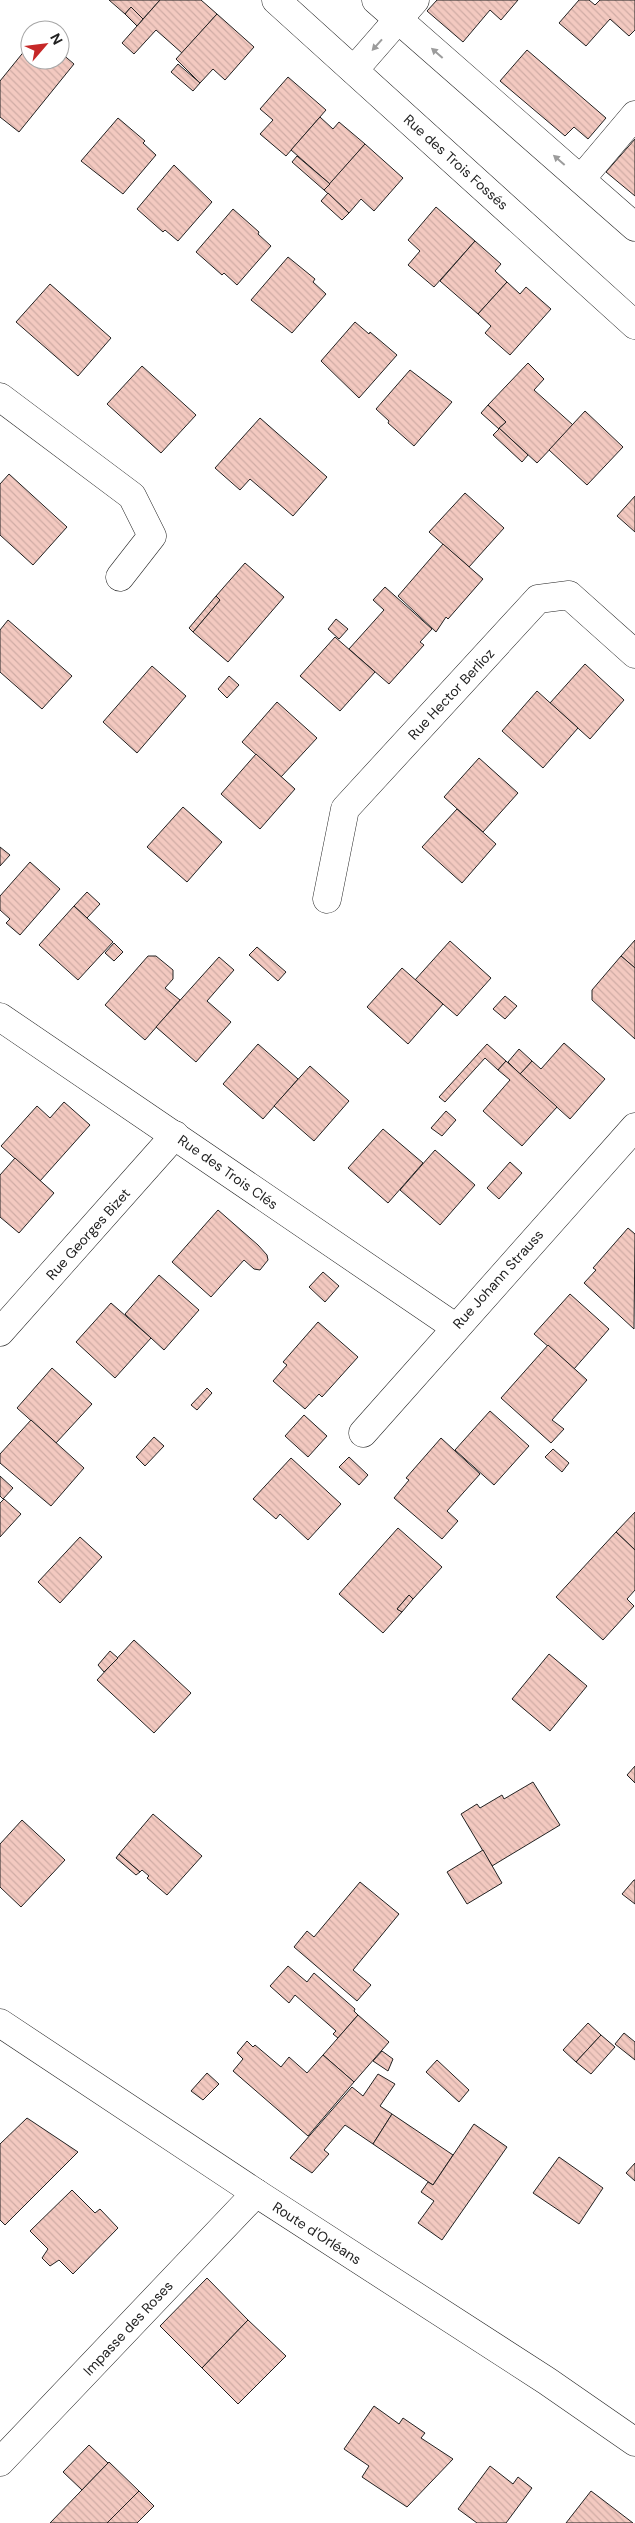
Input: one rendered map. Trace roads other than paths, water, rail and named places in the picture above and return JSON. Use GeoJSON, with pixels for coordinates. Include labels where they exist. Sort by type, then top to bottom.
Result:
{"type":"FeatureCollection","features":[{"type":"Feature","properties":{"kind":"street","name":"Rue des Trois Fossés"},"geometry":{"type":"LineString","coordinates":[[276,0],[635,325]]}},
{"type":"Feature","properties":{"kind":"street"},"geometry":{"type":"LineString","coordinates":[[376,0],[407,10],[581,179],[635,227]]}},
{"type":"Feature","properties":{"kind":"street"},"geometry":{"type":"LineString","coordinates":[[354,70],[407,10]]}},
{"type":"Feature","properties":{"kind":"street"},"geometry":{"type":"LineString","coordinates":[[581,179],[635,115]]}},
{"type":"Feature","properties":{"kind":"street"},"geometry":{"type":"LineString","coordinates":[[0,397],[132,496],[152,536],[120,577]]}},
{"type":"Feature","properties":{"kind":"street","name":"Rue Hector Berlioz"},"geometry":{"type":"LineString","coordinates":[[327,899],[345,809],[538,599],[569,595],[635,654]]}},
{"type":"Feature","properties":{"kind":"street","name":"Rue des Trois Clés"},"geometry":{"type":"LineString","coordinates":[[0,1017],[455,1327]]}},
{"type":"Feature","properties":{"kind":"street","name":"Rue Johann Strauss"},"geometry":{"type":"LineString","coordinates":[[363,1433],[455,1327],[635,1127]]}},
{"type":"Feature","properties":{"kind":"street","name":"Rue Georges Bizet"},"geometry":{"type":"LineString","coordinates":[[0,1332],[175,1135]]}},
{"type":"Feature","properties":{"kind":"street","name":"Route d'Orléans"},"geometry":{"type":"LineString","coordinates":[[0,2023],[256,2193],[547,2381],[635,2442]]}},
{"type":"Feature","properties":{"kind":"street","name":"Impasse des Roses"},"geometry":{"type":"LineString","coordinates":[[0,2462],[256,2193]]}}]}
